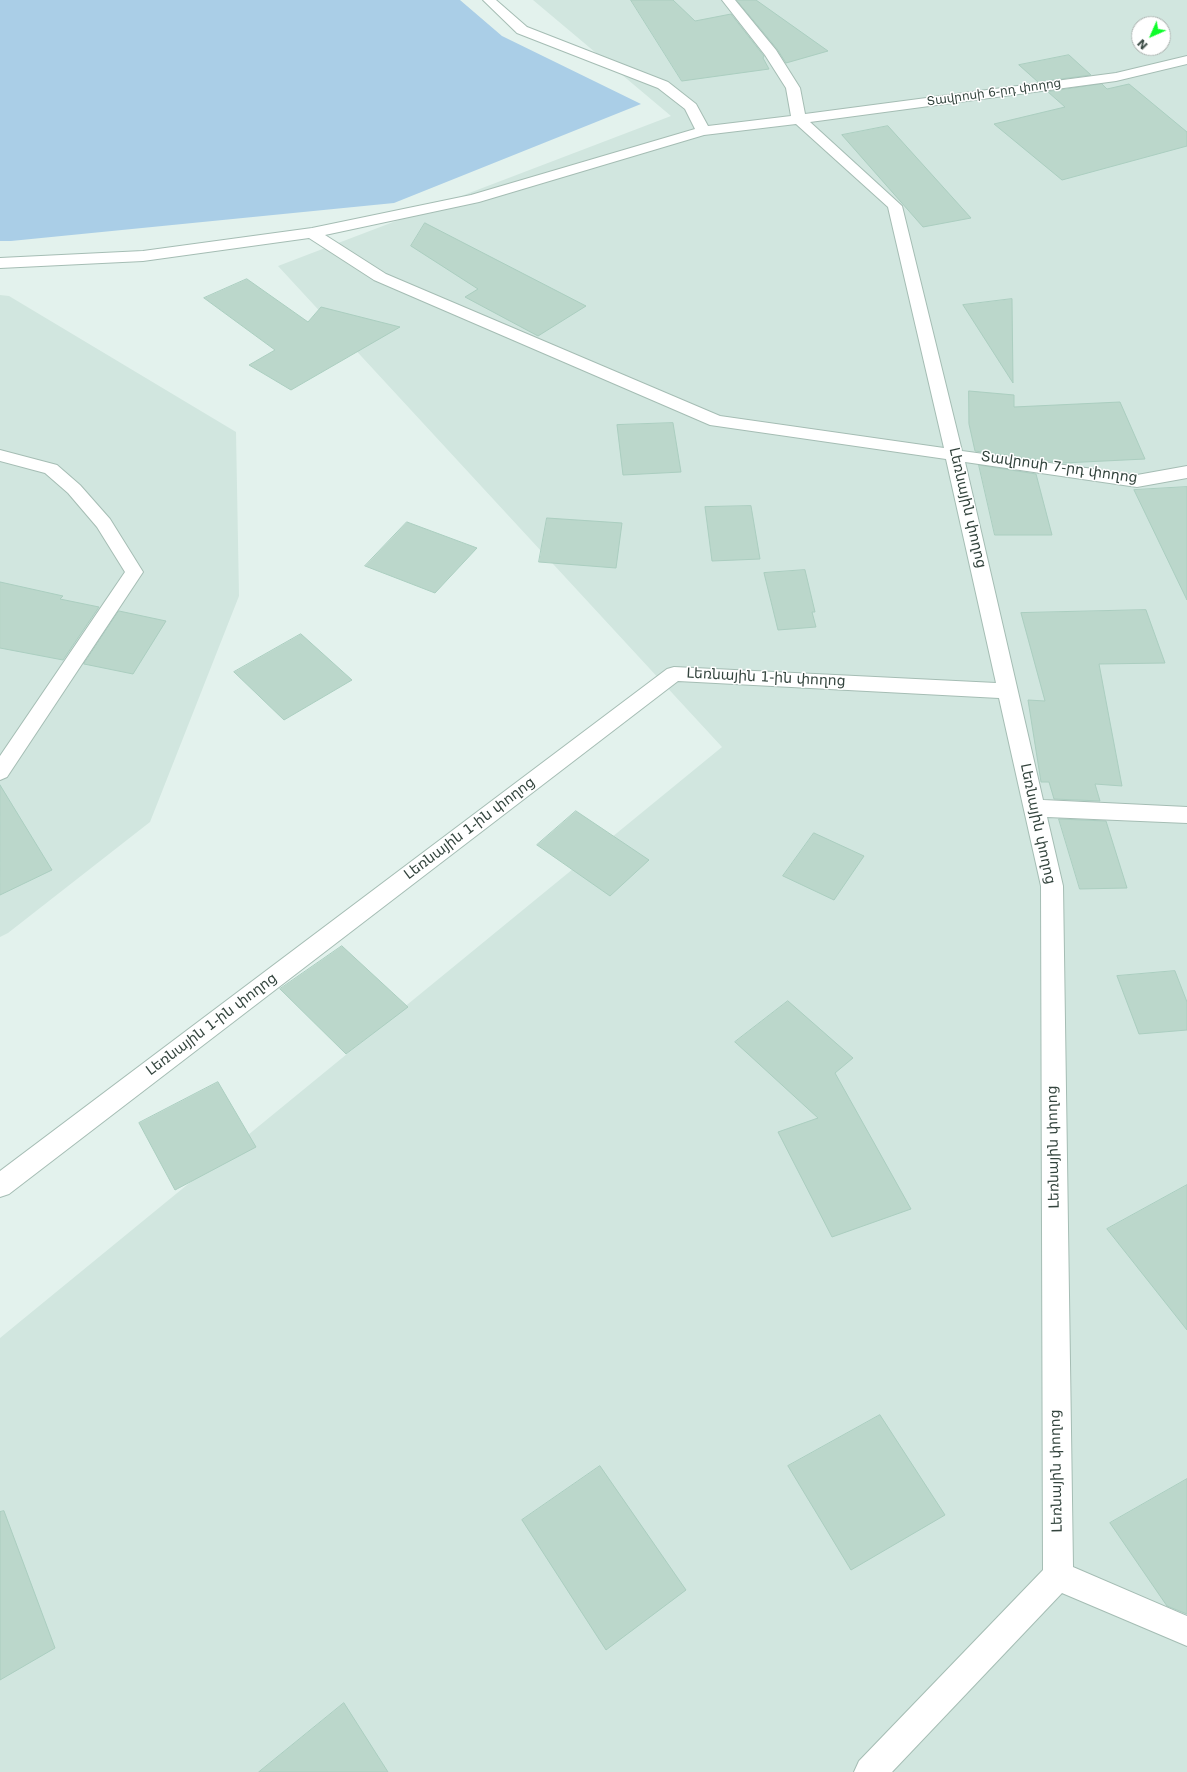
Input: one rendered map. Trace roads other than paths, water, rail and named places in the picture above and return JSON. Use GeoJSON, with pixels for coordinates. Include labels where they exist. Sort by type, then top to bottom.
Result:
{"type":"FeatureCollection","features":[{"type":"Feature","properties":{"kind":"street"},"geometry":{"type":"LineString","coordinates":[[489,0],[522,30],[663,84],[691,107],[703,131]]}},
{"type":"Feature","properties":{"kind":"street"},"geometry":{"type":"LineString","coordinates":[[728,0],[771,53],[793,88],[800,120]]}},
{"type":"Feature","properties":{"kind":"street","name":"Տավրոսի 6-րդ փողոց"},"geometry":{"type":"LineString","coordinates":[[0,263],[143,256],[312,233],[474,199],[703,131],[800,120],[1116,77],[1187,60]]}},
{"type":"Feature","properties":{"kind":"street","name":"Լեռնային փողոց"},"geometry":{"type":"LineString","coordinates":[[800,120],[895,206],[954,454],[1052,886],[1058,1576]]}},
{"type":"Feature","properties":{"kind":"street","name":"Տավրոսի 7-րդ փողոց"},"geometry":{"type":"LineString","coordinates":[[312,233],[380,277],[716,421],[1137,481],[1187,472]]}},
{"type":"Feature","properties":{"kind":"street"},"geometry":{"type":"LineString","coordinates":[[0,455],[51,469],[74,489],[104,523],[134,572],[0,772]]}},
{"type":"Feature","properties":{"kind":"street","name":"Լեռնային 1-ին փողոց"},"geometry":{"type":"LineString","coordinates":[[0,1186],[674,674],[1008,691]]}},
{"type":"Feature","properties":{"kind":"street"},"geometry":{"type":"LineString","coordinates":[[1034,808],[1187,814]]}},
{"type":"Feature","properties":{"kind":"street"},"geometry":{"type":"LineString","coordinates":[[870,1772],[1058,1576],[1187,1631]]}}]}
